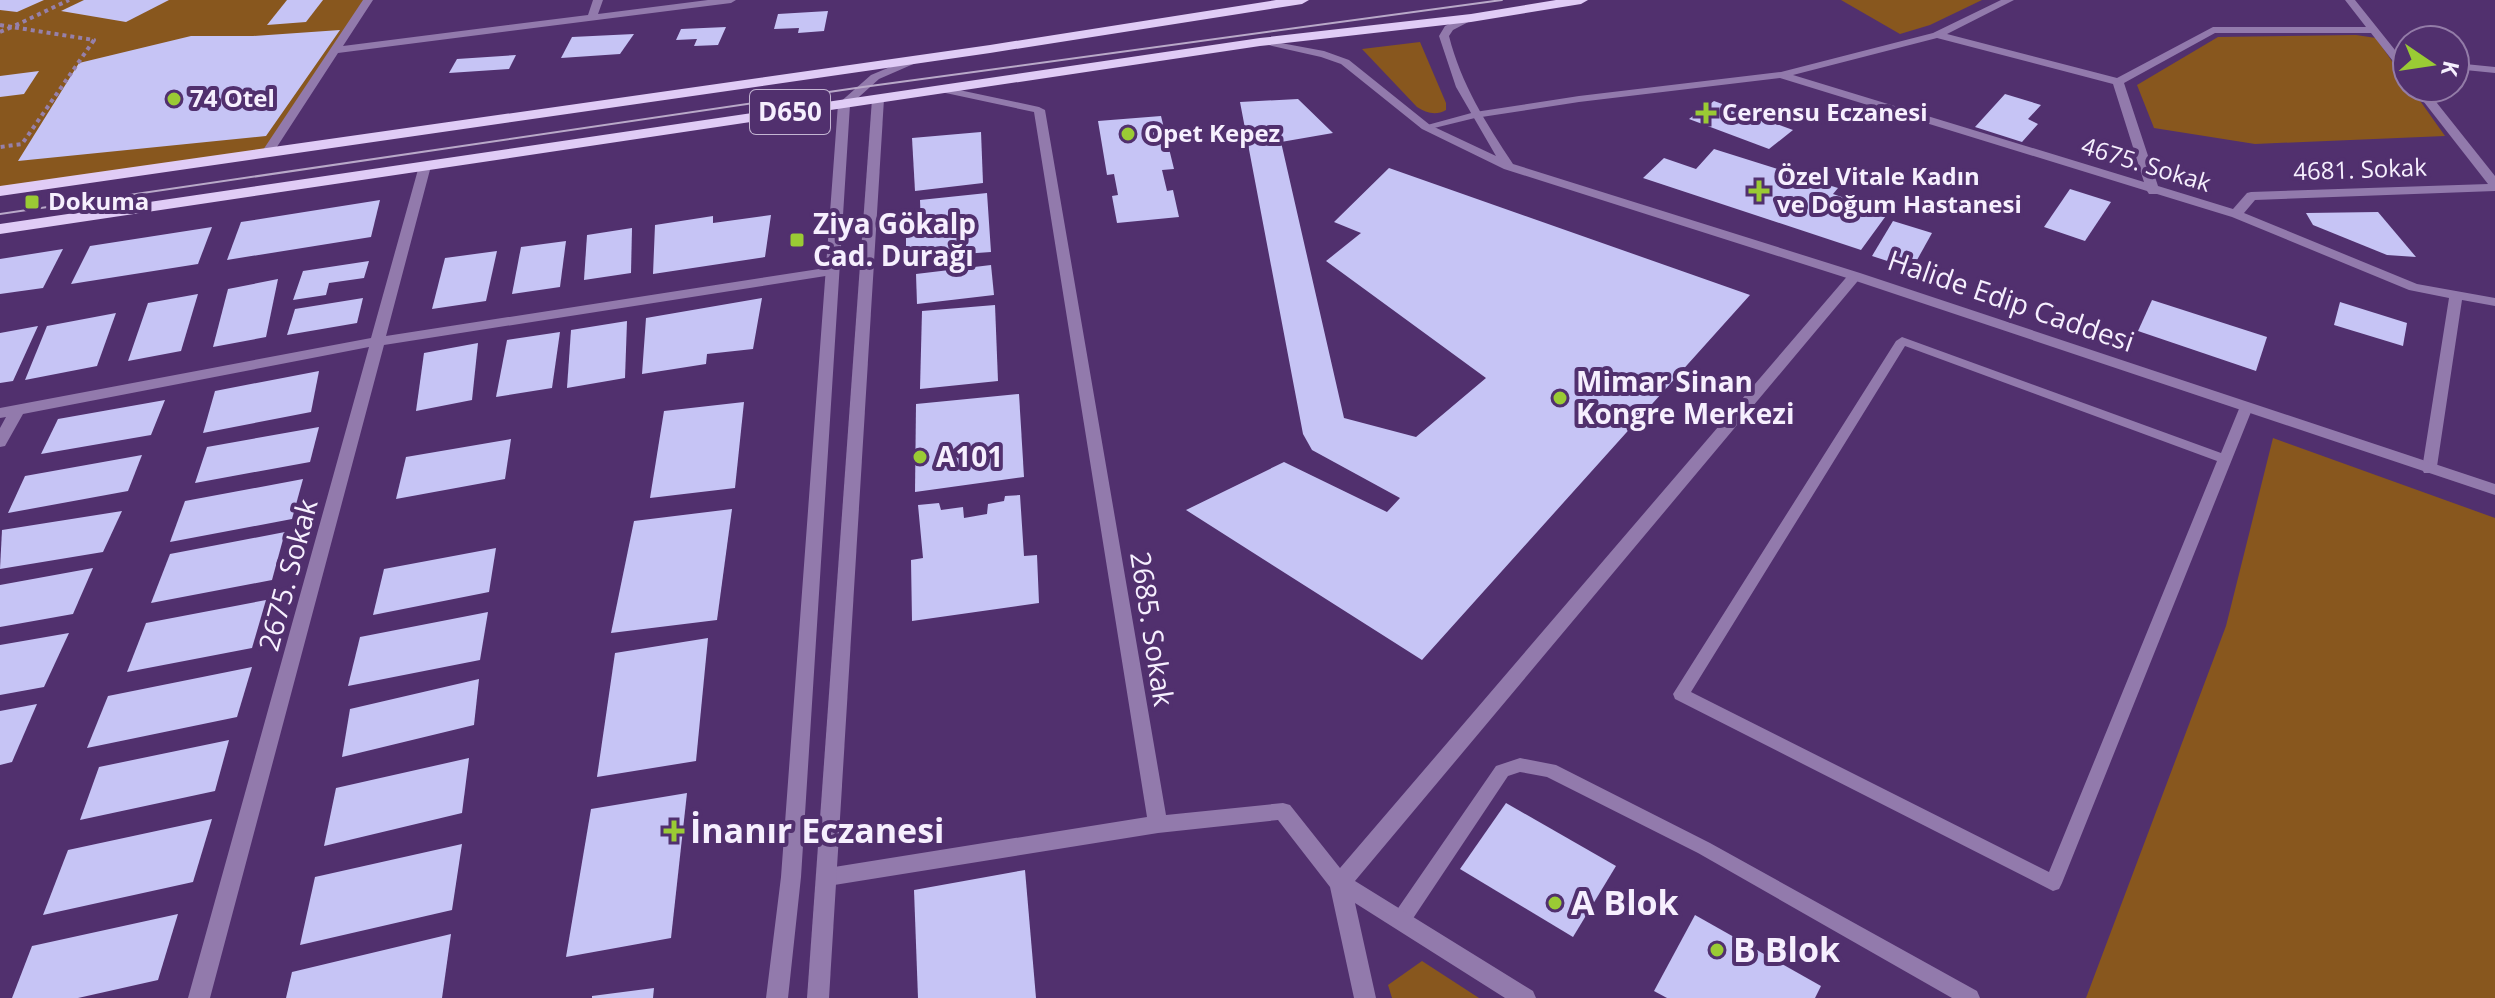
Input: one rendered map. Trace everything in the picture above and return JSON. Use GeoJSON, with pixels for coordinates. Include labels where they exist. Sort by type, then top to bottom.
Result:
{"type":"FeatureCollection","features":[{"type":"Feature","properties":{"kind":"highway","name":"D650"},"geometry":{"type":"LineString","coordinates":[[0,191],[914,60],[1302,0]]}},
{"type":"Feature","properties":{"kind":"highway","name":"D650"},"geometry":{"type":"LineString","coordinates":[[0,229],[1260,42],[1471,18],[1581,0]]}},
{"type":"Feature","properties":{"kind":"street"},"geometry":{"type":"LineString","coordinates":[[267,153],[368,0]]}},
{"type":"Feature","properties":{"kind":"street"},"geometry":{"type":"LineString","coordinates":[[592,18],[598,0]]}},
{"type":"Feature","properties":{"kind":"street"},"geometry":{"type":"LineString","coordinates":[[335,50],[731,0]]}},
{"type":"Feature","properties":{"kind":"street"},"geometry":{"type":"LineString","coordinates":[[1426,127],[1475,115],[1781,75],[1937,35],[2009,0]]}},
{"type":"Feature","properties":{"kind":"street"},"geometry":{"type":"LineString","coordinates":[[2350,0],[2391,49]]}},
{"type":"Feature","properties":{"kind":"street"},"geometry":{"type":"LineString","coordinates":[[1471,18],[1449,28],[1444,36],[1465,98],[1508,166]]}},
{"type":"Feature","properties":{"kind":"street"},"geometry":{"type":"LineString","coordinates":[[1937,35],[2118,82],[2213,30],[2374,30]]}},
{"type":"Feature","properties":{"kind":"street","name":"Halide Edip Caddesi"},"geometry":{"type":"LineString","coordinates":[[1260,42],[1324,54],[1345,62],[1426,127],[1508,166],[1855,276],[2495,490]]}},
{"type":"Feature","properties":{"kind":"street"},"geometry":{"type":"LineString","coordinates":[[777,998],[792,861],[844,104],[875,77],[914,60]]}},
{"type":"Feature","properties":{"kind":"street"},"geometry":{"type":"LineString","coordinates":[[2471,68],[2495,70]]}},
{"type":"Feature","properties":{"kind":"street","name":"4675. Sokak"},"geometry":{"type":"LineString","coordinates":[[1781,75],[2236,214],[2414,287],[2495,302]]}},
{"type":"Feature","properties":{"kind":"street"},"geometry":{"type":"LineString","coordinates":[[2118,82],[2153,191]]}},
{"type":"Feature","properties":{"kind":"street","name":"2685. Sokak"},"geometry":{"type":"LineString","coordinates":[[945,90],[1039,110],[1158,824]]}},
{"type":"Feature","properties":{"kind":"street"},"geometry":{"type":"LineString","coordinates":[[818,998],[878,99]]}},
{"type":"Feature","properties":{"kind":"street"},"geometry":{"type":"LineString","coordinates":[[2431,104],[2495,186]]}},
{"type":"Feature","properties":{"kind":"street","name":"2675. Sokak"},"geometry":{"type":"LineString","coordinates":[[199,998],[425,166]]}},
{"type":"Feature","properties":{"kind":"street","name":"4681. Sokak"},"geometry":{"type":"LineString","coordinates":[[2236,214],[2251,196],[2495,186]]}},
{"type":"Feature","properties":{"kind":"street"},"geometry":{"type":"LineString","coordinates":[[0,413],[379,341],[832,271]]}},
{"type":"Feature","properties":{"kind":"street"},"geometry":{"type":"LineString","coordinates":[[1340,883],[1855,276]]}},
{"type":"Feature","properties":{"kind":"street"},"geometry":{"type":"LineString","coordinates":[[2430,469],[2456,296]]}},
{"type":"Feature","properties":{"kind":"street"},"geometry":{"type":"LineString","coordinates":[[0,442],[17,410]]}},
{"type":"Feature","properties":{"kind":"street"},"geometry":{"type":"LineString","coordinates":[[828,877],[1158,824],[1283,811],[1340,883],[1525,998]]}},
{"type":"Feature","properties":{"kind":"street"},"geometry":{"type":"LineString","coordinates":[[1340,883],[1365,998]]}},
{"type":"Feature","properties":{"kind":"lane"},"geometry":{"type":"LineString","coordinates":[[2225,459],[1902,341],[1681,694],[2053,883],[2225,459],[2246,407]]}},
{"type":"Feature","properties":{"kind":"lane"},"geometry":{"type":"LineString","coordinates":[[1401,920],[1502,771],[1520,765],[1550,770],[1704,848],[1970,998]]}},
{"type":"Feature","properties":{"kind":"path"},"geometry":{"type":"LineString","coordinates":[[0,32],[69,0]]}},
{"type":"Feature","properties":{"kind":"path"},"geometry":{"type":"LineString","coordinates":[[0,25],[94,40],[22,144],[0,147]]}},
{"type":"Feature","properties":{"kind":"shaded area"},"geometry":{"type":"Polygon","coordinates":[[[0,0],[367,0],[267,153],[0,190],[0,0]]]}},
{"type":"Feature","properties":{"kind":"shaded area"},"geometry":{"type":"Polygon","coordinates":[[[1841,0],[1982,0],[1930,25],[1900,34],[1841,0]]]}},
{"type":"Feature","properties":{"kind":"shaded area"},"geometry":{"type":"Polygon","coordinates":[[[2356,35],[2376,38],[2391,60],[2391,104],[2422,104],[2445,136],[2255,144],[2154,128],[2137,85],[2218,37],[2356,35]]]}},
{"type":"Feature","properties":{"kind":"shaded area"},"geometry":{"type":"Polygon","coordinates":[[[1420,42],[1446,103],[1446,110],[1439,113],[1417,107],[1362,49],[1420,42]]]}},
{"type":"Feature","properties":{"kind":"shaded area"},"geometry":{"type":"Polygon","coordinates":[[[2273,438],[2495,518],[2495,998],[2086,998],[2226,626],[2273,438]]]}},
{"type":"Feature","properties":{"kind":"shaded area"},"geometry":{"type":"Polygon","coordinates":[[[1422,961],[1479,998],[1392,998],[1388,985],[1422,961]]]}},
{"type":"Feature","properties":{"kind":"building"},"geometry":{"type":"Polygon","coordinates":[[[0,0],[44,0],[17,12],[0,10],[0,0]]]}},
{"type":"Feature","properties":{"kind":"building"},"geometry":{"type":"Polygon","coordinates":[[[84,0],[169,0],[126,22],[61,11],[84,0]]]}},
{"type":"Feature","properties":{"kind":"building"},"geometry":{"type":"Polygon","coordinates":[[[287,0],[323,0],[306,22],[267,25],[287,0]]]}},
{"type":"Feature","properties":{"kind":"building"},"geometry":{"type":"Polygon","coordinates":[[[828,11],[824,31],[798,33],[799,28],[774,29],[778,14],[828,11]]]}},
{"type":"Feature","properties":{"kind":"building"},"geometry":{"type":"Polygon","coordinates":[[[726,27],[718,45],[694,46],[697,39],[676,40],[681,29],[726,27]]]}},
{"type":"Feature","properties":{"kind":"building","name":"74 Otel"},"geometry":{"type":"Polygon","coordinates":[[[340,30],[266,136],[18,161],[79,63],[191,36],[253,36],[340,30]]]}},
{"type":"Feature","properties":{"kind":"building"},"geometry":{"type":"Polygon","coordinates":[[[634,34],[620,54],[561,58],[572,37],[634,34]]]}},
{"type":"Feature","properties":{"kind":"building"},"geometry":{"type":"Polygon","coordinates":[[[516,55],[509,69],[449,73],[457,59],[516,55]]]}},
{"type":"Feature","properties":{"kind":"building"},"geometry":{"type":"Polygon","coordinates":[[[39,71],[24,94],[0,97],[0,76],[39,71]]]}},
{"type":"Feature","properties":{"kind":"building"},"geometry":{"type":"Polygon","coordinates":[[[2005,94],[2041,105],[2028,119],[2038,124],[2022,142],[1975,127],[2005,94]]]}},
{"type":"Feature","properties":{"kind":"building","name":"Mimar Sinan Kongre Merkezi"},"geometry":{"type":"Polygon","coordinates":[[[1298,99],[1333,133],[1281,142],[1344,418],[1416,437],[1486,378],[1326,261],[1361,233],[1334,222],[1389,168],[1750,295],[1422,660],[1186,510],[1284,462],[1387,512],[1400,498],[1312,450],[1303,434],[1240,102],[1298,99]]]}},
{"type":"Feature","properties":{"kind":"building"},"geometry":{"type":"Polygon","coordinates":[[[1714,101],[1793,130],[1769,149],[1689,119],[1714,101]]]}},
{"type":"Feature","properties":{"kind":"building"},"geometry":{"type":"Polygon","coordinates":[[[1161,116],[1174,169],[1162,170],[1167,191],[1173,190],[1179,217],[1117,223],[1112,196],[1118,195],[1114,174],[1107,175],[1098,121],[1161,116]]]}},
{"type":"Feature","properties":{"kind":"building"},"geometry":{"type":"Polygon","coordinates":[[[981,132],[983,183],[915,191],[912,138],[981,132]]]}},
{"type":"Feature","properties":{"kind":"building","name":"Özel Vitale Kadın ve Doğum Hastanesi"},"geometry":{"type":"Polygon","coordinates":[[[1714,149],[1838,188],[1833,194],[1888,213],[1861,250],[1643,178],[1664,158],[1696,169],[1714,149]]]}},
{"type":"Feature","properties":{"kind":"building"},"geometry":{"type":"Polygon","coordinates":[[[2070,189],[2111,202],[2085,241],[2044,227],[2070,189]]]}},
{"type":"Feature","properties":{"kind":"building"},"geometry":{"type":"Polygon","coordinates":[[[987,193],[991,252],[906,258],[906,230],[921,228],[920,200],[987,193]]]}},
{"type":"Feature","properties":{"kind":"building"},"geometry":{"type":"Polygon","coordinates":[[[380,200],[371,237],[227,260],[241,222],[380,200]]]}},
{"type":"Feature","properties":{"kind":"building"},"geometry":{"type":"Polygon","coordinates":[[[2378,212],[2416,257],[2387,255],[2313,225],[2306,213],[2378,212]]]}},
{"type":"Feature","properties":{"kind":"building"},"geometry":{"type":"Polygon","coordinates":[[[771,215],[765,257],[653,274],[655,225],[713,216],[713,223],[771,215]]]}},
{"type":"Feature","properties":{"kind":"building"},"geometry":{"type":"Polygon","coordinates":[[[1893,221],[1932,233],[1912,269],[1872,256],[1893,221]]]}},
{"type":"Feature","properties":{"kind":"building"},"geometry":{"type":"Polygon","coordinates":[[[212,227],[198,264],[71,284],[90,246],[212,227]]]}},
{"type":"Feature","properties":{"kind":"building"},"geometry":{"type":"Polygon","coordinates":[[[632,228],[631,273],[584,280],[587,235],[632,228]]]}},
{"type":"Feature","properties":{"kind":"building"},"geometry":{"type":"Polygon","coordinates":[[[566,241],[560,287],[512,294],[521,247],[566,241]]]}},
{"type":"Feature","properties":{"kind":"building"},"geometry":{"type":"Polygon","coordinates":[[[63,249],[43,288],[0,294],[0,259],[63,249]]]}},
{"type":"Feature","properties":{"kind":"building"},"geometry":{"type":"Polygon","coordinates":[[[497,251],[486,301],[432,309],[445,258],[497,251]]]}},
{"type":"Feature","properties":{"kind":"building"},"geometry":{"type":"Polygon","coordinates":[[[369,261],[364,278],[329,283],[326,295],[293,300],[303,271],[369,261]]]}},
{"type":"Feature","properties":{"kind":"building"},"geometry":{"type":"Polygon","coordinates":[[[991,265],[994,295],[917,304],[916,274],[991,265]]]}},
{"type":"Feature","properties":{"kind":"building"},"geometry":{"type":"Polygon","coordinates":[[[278,279],[266,337],[213,347],[228,289],[278,279]]]}},
{"type":"Feature","properties":{"kind":"building"},"geometry":{"type":"Polygon","coordinates":[[[198,294],[181,351],[128,361],[148,303],[198,294]]]}},
{"type":"Feature","properties":{"kind":"building"},"geometry":{"type":"Polygon","coordinates":[[[363,298],[357,323],[287,335],[295,309],[363,298]]]}},
{"type":"Feature","properties":{"kind":"building"},"geometry":{"type":"Polygon","coordinates":[[[762,298],[753,349],[707,354],[706,364],[642,374],[646,318],[762,298]]]}},
{"type":"Feature","properties":{"kind":"building"},"geometry":{"type":"Polygon","coordinates":[[[2152,300],[2267,337],[2256,371],[2138,331],[2152,300]]]}},
{"type":"Feature","properties":{"kind":"building"},"geometry":{"type":"Polygon","coordinates":[[[2340,302],[2407,323],[2403,346],[2334,325],[2340,302]]]}},
{"type":"Feature","properties":{"kind":"building"},"geometry":{"type":"Polygon","coordinates":[[[995,305],[998,381],[920,389],[922,311],[995,305]]]}},
{"type":"Feature","properties":{"kind":"building"},"geometry":{"type":"Polygon","coordinates":[[[116,313],[97,366],[25,380],[47,326],[116,313]]]}},
{"type":"Feature","properties":{"kind":"building"},"geometry":{"type":"Polygon","coordinates":[[[627,321],[625,378],[567,388],[571,330],[627,321]]]}},
{"type":"Feature","properties":{"kind":"building"},"geometry":{"type":"Polygon","coordinates":[[[38,326],[13,381],[0,383],[0,333],[38,326]]]}},
{"type":"Feature","properties":{"kind":"building"},"geometry":{"type":"Polygon","coordinates":[[[560,332],[552,388],[496,397],[507,340],[560,332]]]}},
{"type":"Feature","properties":{"kind":"building"},"geometry":{"type":"Polygon","coordinates":[[[478,343],[472,400],[416,411],[424,353],[478,343]]]}},
{"type":"Feature","properties":{"kind":"building"},"geometry":{"type":"Polygon","coordinates":[[[319,371],[311,412],[203,433],[215,391],[319,371]]]}},
{"type":"Feature","properties":{"kind":"building"},"geometry":{"type":"Polygon","coordinates":[[[1019,394],[1024,477],[915,492],[916,404],[1019,394]]]}},
{"type":"Feature","properties":{"kind":"building"},"geometry":{"type":"Polygon","coordinates":[[[165,400],[151,435],[41,454],[58,419],[165,400]]]}},
{"type":"Feature","properties":{"kind":"building"},"geometry":{"type":"Polygon","coordinates":[[[744,402],[735,488],[650,498],[664,411],[744,402]]]}},
{"type":"Feature","properties":{"kind":"building"},"geometry":{"type":"Polygon","coordinates":[[[319,427],[310,462],[195,483],[207,447],[319,427]]]}},
{"type":"Feature","properties":{"kind":"building"},"geometry":{"type":"Polygon","coordinates":[[[511,439],[505,479],[396,499],[406,457],[511,439]]]}},
{"type":"Feature","properties":{"kind":"building"},"geometry":{"type":"Polygon","coordinates":[[[142,455],[128,491],[8,513],[25,476],[142,455]]]}},
{"type":"Feature","properties":{"kind":"building"},"geometry":{"type":"Polygon","coordinates":[[[303,479],[292,519],[170,542],[185,501],[303,479]]]}},
{"type":"Feature","properties":{"kind":"building"},"geometry":{"type":"Polygon","coordinates":[[[1020,495],[1024,556],[1037,555],[1039,603],[912,621],[911,560],[923,558],[918,505],[939,503],[941,510],[963,507],[964,518],[987,514],[988,504],[1004,501],[1005,496],[1020,495]]]}},
{"type":"Feature","properties":{"kind":"building"},"geometry":{"type":"Polygon","coordinates":[[[732,509],[717,620],[611,633],[634,521],[732,509]]]}},
{"type":"Feature","properties":{"kind":"building"},"geometry":{"type":"Polygon","coordinates":[[[122,511],[103,552],[0,569],[2,530],[122,511]]]}},
{"type":"Feature","properties":{"kind":"building"},"geometry":{"type":"Polygon","coordinates":[[[285,532],[272,580],[151,603],[170,554],[285,532]]]}},
{"type":"Feature","properties":{"kind":"building"},"geometry":{"type":"Polygon","coordinates":[[[496,548],[489,592],[373,615],[384,569],[496,548]]]}},
{"type":"Feature","properties":{"kind":"building"},"geometry":{"type":"Polygon","coordinates":[[[93,568],[73,614],[0,627],[0,585],[93,568]]]}},
{"type":"Feature","properties":{"kind":"building"},"geometry":{"type":"Polygon","coordinates":[[[266,600],[252,648],[127,672],[146,623],[266,600]]]}},
{"type":"Feature","properties":{"kind":"building"},"geometry":{"type":"Polygon","coordinates":[[[488,612],[480,660],[348,686],[360,637],[488,612]]]}},
{"type":"Feature","properties":{"kind":"building"},"geometry":{"type":"Polygon","coordinates":[[[69,633],[44,687],[0,695],[0,645],[69,633]]]}},
{"type":"Feature","properties":{"kind":"building"},"geometry":{"type":"Polygon","coordinates":[[[708,638],[696,761],[597,777],[615,653],[708,638]]]}},
{"type":"Feature","properties":{"kind":"building"},"geometry":{"type":"Polygon","coordinates":[[[252,667],[237,717],[87,748],[108,696],[252,667]]]}},
{"type":"Feature","properties":{"kind":"building"},"geometry":{"type":"Polygon","coordinates":[[[479,679],[474,725],[342,757],[350,709],[479,679]]]}},
{"type":"Feature","properties":{"kind":"building"},"geometry":{"type":"Polygon","coordinates":[[[37,704],[12,762],[0,765],[0,711],[37,704]]]}},
{"type":"Feature","properties":{"kind":"building"},"geometry":{"type":"Polygon","coordinates":[[[229,740],[215,791],[80,820],[99,767],[229,740]]]}},
{"type":"Feature","properties":{"kind":"building"},"geometry":{"type":"Polygon","coordinates":[[[469,758],[462,813],[324,846],[336,788],[469,758]]]}},
{"type":"Feature","properties":{"kind":"building"},"geometry":{"type":"Polygon","coordinates":[[[687,793],[671,938],[566,957],[591,809],[687,793]]]}},
{"type":"Feature","properties":{"kind":"building","name":"A Blok"},"geometry":{"type":"Polygon","coordinates":[[[1506,803],[1616,866],[1573,937],[1460,869],[1506,803]]]}},
{"type":"Feature","properties":{"kind":"building"},"geometry":{"type":"Polygon","coordinates":[[[212,819],[193,882],[43,915],[68,850],[212,819]]]}},
{"type":"Feature","properties":{"kind":"building"},"geometry":{"type":"Polygon","coordinates":[[[462,844],[452,910],[300,945],[315,877],[462,844]]]}},
{"type":"Feature","properties":{"kind":"building"},"geometry":{"type":"Polygon","coordinates":[[[1025,870],[1036,998],[918,998],[914,890],[1025,870]]]}},
{"type":"Feature","properties":{"kind":"building"},"geometry":{"type":"Polygon","coordinates":[[[178,914],[158,980],[78,998],[12,998],[32,946],[178,914]]]}},
{"type":"Feature","properties":{"kind":"building","name":"B Blok"},"geometry":{"type":"Polygon","coordinates":[[[1695,915],[1821,986],[1815,998],[1667,998],[1654,991],[1695,915]]]}},
{"type":"Feature","properties":{"kind":"building"},"geometry":{"type":"Polygon","coordinates":[[[451,934],[442,998],[286,998],[292,972],[451,934]]]}},
{"type":"Feature","properties":{"kind":"building"},"geometry":{"type":"Polygon","coordinates":[[[654,988],[653,998],[592,998],[592,996],[654,988]]]}},
{"type":"Feature","properties":{"kind":"tram line"},"geometry":{"type":"LineString","coordinates":[[0,214],[863,87],[1502,0]]}},
{"type":"Feature","properties":{"kind":"place","name":"74 Otel"},"geometry":{"type":"Point","coordinates":[174,99]}},
{"type":"Feature","properties":{"kind":"place","name":"Cerensu Eczanesi"},"geometry":{"type":"Point","coordinates":[1706,113]}},
{"type":"Feature","properties":{"kind":"place","name":"Opet Kepez"},"geometry":{"type":"Point","coordinates":[1128,134]}},
{"type":"Feature","properties":{"kind":"place","name":"Özel Vitale Kadın ve Doğum Hastanesi"},"geometry":{"type":"Point","coordinates":[1759,191]}},
{"type":"Feature","properties":{"kind":"place","name":"Dokuma"},"geometry":{"type":"Point","coordinates":[32,202]}},
{"type":"Feature","properties":{"kind":"place","name":"Ziya Gökalp Cad. Durağı"},"geometry":{"type":"Point","coordinates":[797,240]}},
{"type":"Feature","properties":{"kind":"place","name":"Mimar Sinan Kongre Merkezi"},"geometry":{"type":"Point","coordinates":[1560,398]}},
{"type":"Feature","properties":{"kind":"place","name":"A101"},"geometry":{"type":"Point","coordinates":[920,457]}},
{"type":"Feature","properties":{"kind":"place","name":"İnanır Eczanesi"},"geometry":{"type":"Point","coordinates":[674,831]}},
{"type":"Feature","properties":{"kind":"place","name":"A Blok"},"geometry":{"type":"Point","coordinates":[1555,903]}},
{"type":"Feature","properties":{"kind":"place","name":"B Blok"},"geometry":{"type":"Point","coordinates":[1717,950]}}]}
